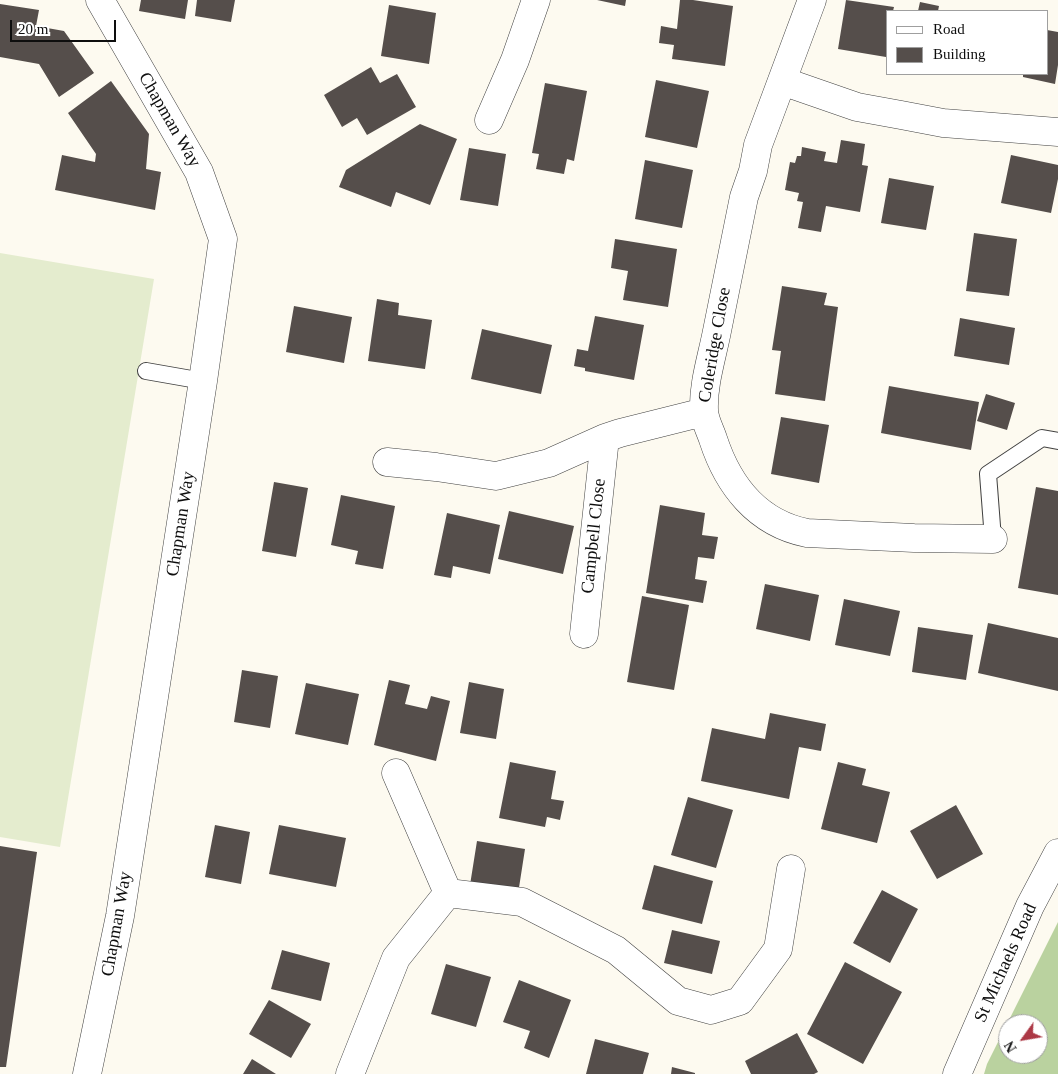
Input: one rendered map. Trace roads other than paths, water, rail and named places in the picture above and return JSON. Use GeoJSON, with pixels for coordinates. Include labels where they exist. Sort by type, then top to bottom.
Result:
{"type":"FeatureCollection","features":[{"type":"Feature","properties":{"kind":"street","name":"Chapman Way"},"geometry":{"type":"LineString","coordinates":[[87,1074],[120,916],[203,381],[223,239],[199,172],[100,0]]}},
{"type":"Feature","properties":{"kind":"street"},"geometry":{"type":"LineString","coordinates":[[489,120],[515,60],[536,0]]}},
{"type":"Feature","properties":{"kind":"street","name":"Coleridge Close"},"geometry":{"type":"LineString","coordinates":[[812,0],[758,145],[753,171],[744,197],[707,379],[704,412],[724,468],[736,488],[755,508],[774,522],[791,530],[807,533],[914,538],[994,539]]}},
{"type":"Feature","properties":{"kind":"street"},"geometry":{"type":"LineString","coordinates":[[782,81],[857,107],[900,116],[943,123],[1058,132]]}},
{"type":"Feature","properties":{"kind":"street"},"geometry":{"type":"LineString","coordinates":[[387,462],[496,476],[549,463],[604,438],[704,412]]}},
{"type":"Feature","properties":{"kind":"street","name":"Campbell Close"},"geometry":{"type":"LineString","coordinates":[[584,634],[604,438]]}},
{"type":"Feature","properties":{"kind":"street"},"geometry":{"type":"LineString","coordinates":[[396,773],[448,893]]}},
{"type":"Feature","properties":{"kind":"street","name":"St Michaels Road"},"geometry":{"type":"LineString","coordinates":[[957,1074],[1030,906],[1058,853]]}},
{"type":"Feature","properties":{"kind":"street"},"geometry":{"type":"LineString","coordinates":[[448,893],[522,902],[616,950],[678,1001],[711,1010],[740,1001],[778,949],[791,869]]}},
{"type":"Feature","properties":{"kind":"street"},"geometry":{"type":"LineString","coordinates":[[350,1074],[396,958],[448,893]]}},
{"type":"Feature","properties":{"kind":"lane"},"geometry":{"type":"LineString","coordinates":[[146,371],[203,381]]}},
{"type":"Feature","properties":{"kind":"lane"},"geometry":{"type":"LineString","coordinates":[[994,539],[988,474],[1042,438],[1058,441]]}}]}
